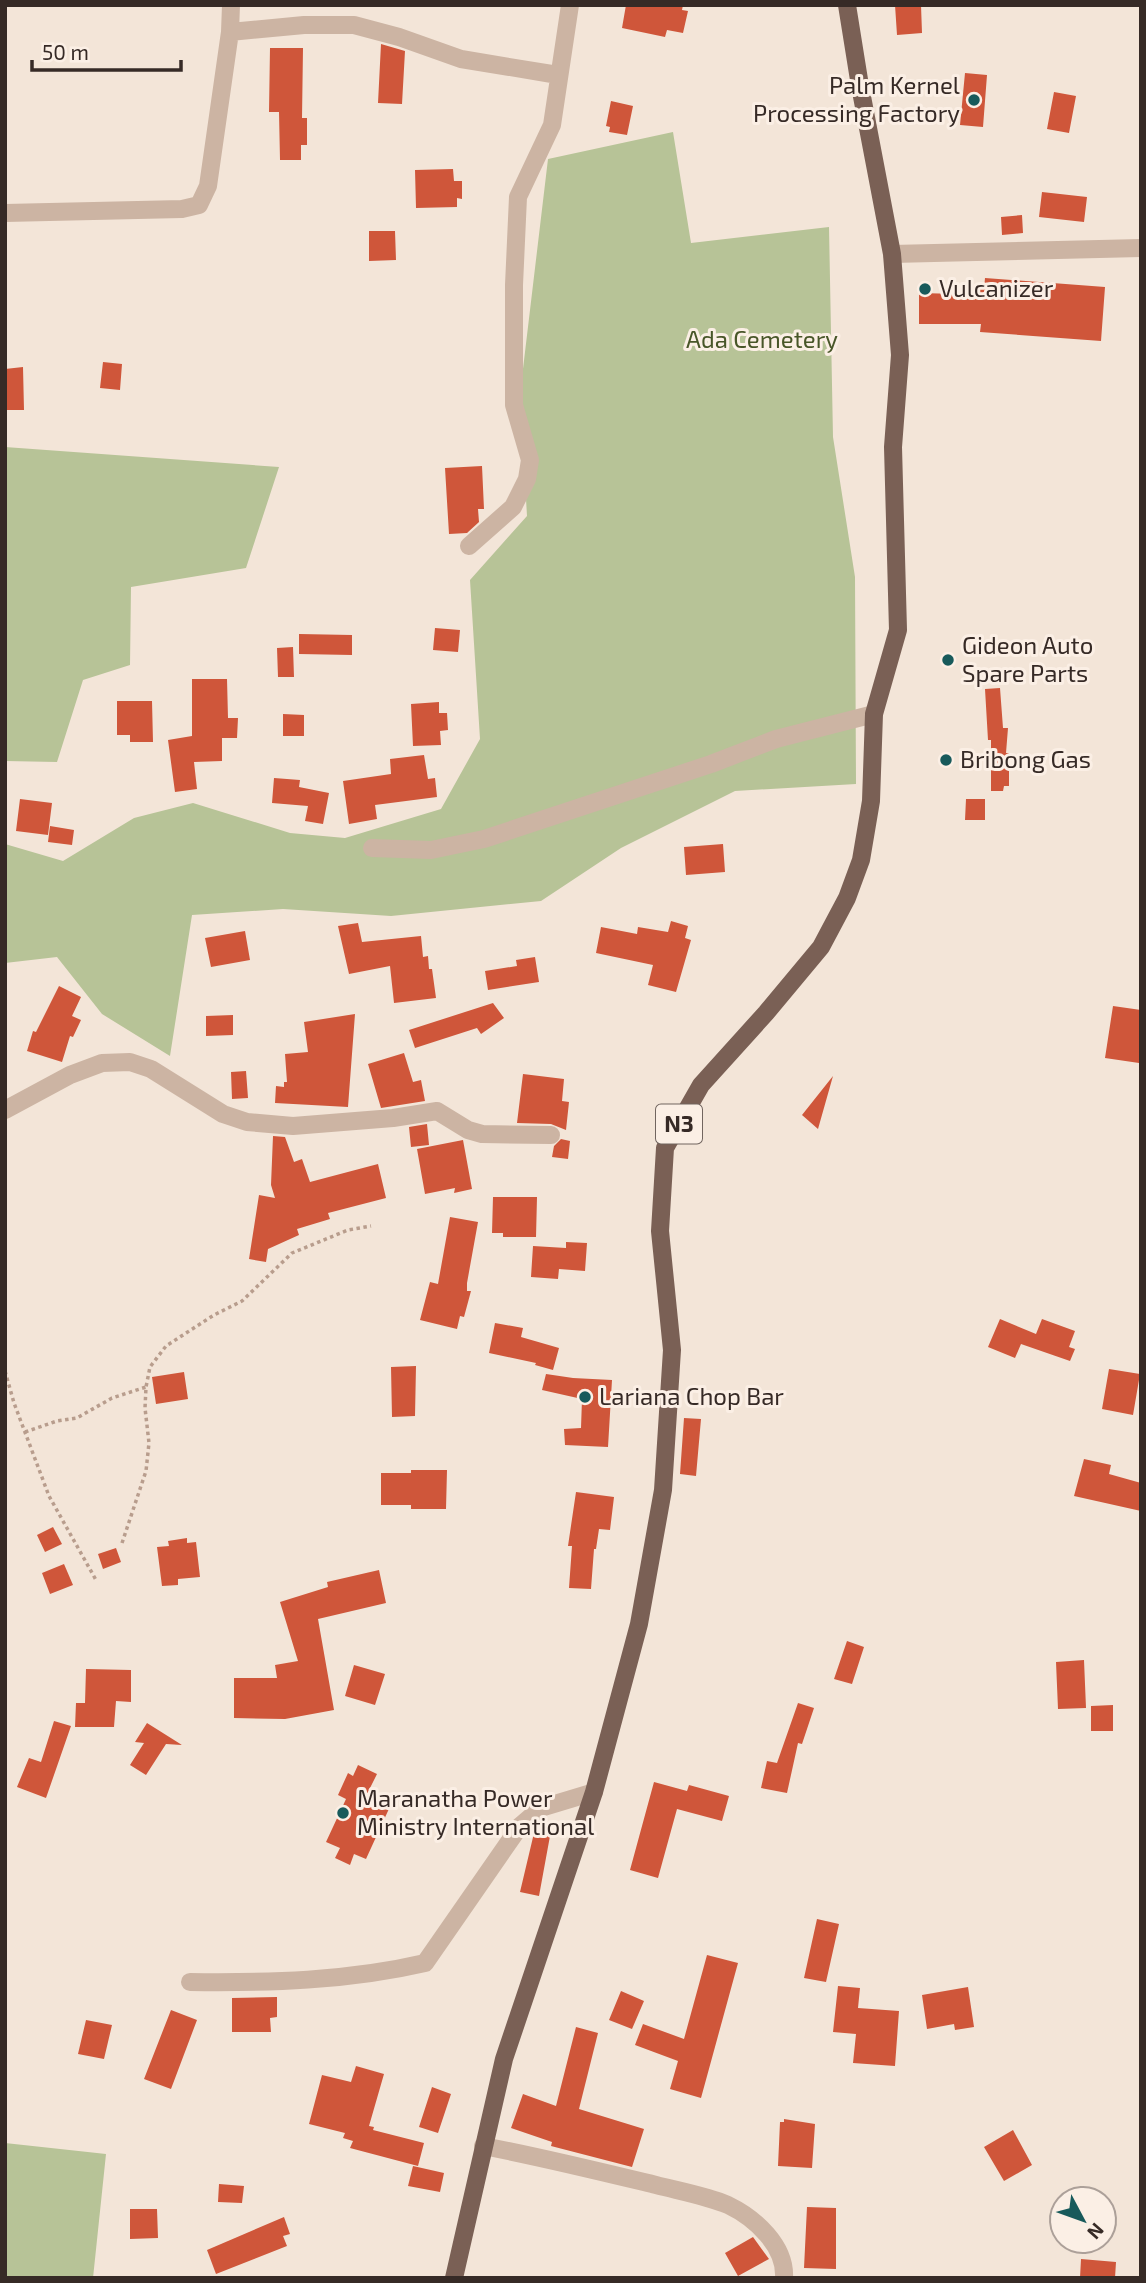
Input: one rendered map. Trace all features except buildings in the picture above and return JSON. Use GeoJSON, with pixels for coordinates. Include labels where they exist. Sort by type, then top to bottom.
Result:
{"type":"FeatureCollection","features":[{"type":"Feature","properties":{"kind":"main road","name":"N3"},"geometry":{"type":"LineString","coordinates":[[454,2278],[504,2059],[594,1792],[639,1624],[663,1490],[672,1350],[660,1231],[666,1148],[701,1084],[766,1013],[821,947],[847,898],[862,860],[871,802],[874,714],[898,631],[893,446],[900,355],[892,254],[847,5]]}},
{"type":"Feature","properties":{"kind":"street"},"geometry":{"type":"LineString","coordinates":[[5,213],[182,209],[198,205],[208,187],[230,32],[231,5]]}},
{"type":"Feature","properties":{"kind":"street"},"geometry":{"type":"LineString","coordinates":[[469,546],[513,507],[527,479],[530,460],[514,405],[513,285],[518,197],[552,125],[570,5]]}},
{"type":"Feature","properties":{"kind":"street"},"geometry":{"type":"LineString","coordinates":[[230,32],[354,25],[399,37],[461,59],[558,75]]}},
{"type":"Feature","properties":{"kind":"street"},"geometry":{"type":"LineString","coordinates":[[892,254],[1141,248]]}},
{"type":"Feature","properties":{"kind":"street"},"geometry":{"type":"LineString","coordinates":[[372,848],[432,850],[484,839],[711,764],[776,739],[874,714]]}},
{"type":"Feature","properties":{"kind":"street"},"geometry":{"type":"LineString","coordinates":[[5,1110],[70,1075],[102,1063],[130,1062],[151,1069],[223,1114],[247,1122],[293,1126],[393,1118],[437,1111],[482,1134],[551,1135]]}},
{"type":"Feature","properties":{"kind":"street"},"geometry":{"type":"LineString","coordinates":[[190,1982],[295,1981],[396,1970],[425,1963],[520,1826],[541,1808],[594,1792]]}},
{"type":"Feature","properties":{"kind":"street"},"geometry":{"type":"LineString","coordinates":[[483,2146],[545,2157],[728,2205],[762,2227],[779,2251],[784,2278]]}},
{"type":"Feature","properties":{"kind":"path"},"geometry":{"type":"LineString","coordinates":[[122,1542],[146,1471],[149,1443],[146,1387],[150,1367],[166,1346],[214,1315],[242,1301],[292,1253],[348,1230],[370,1226]]}},
{"type":"Feature","properties":{"kind":"path"},"geometry":{"type":"LineString","coordinates":[[5,1371],[49,1496],[96,1580]]}},
{"type":"Feature","properties":{"kind":"path"},"geometry":{"type":"LineString","coordinates":[[25,1432],[57,1421],[77,1418],[112,1398],[146,1387]]}},
{"type":"Feature","properties":{"kind":"green space","name":"Ada Cemetery"},"geometry":{"type":"Polygon","coordinates":[[[673,132],[691,243],[829,227],[833,437],[855,577],[856,784],[735,791],[621,848],[541,901],[391,916],[283,909],[192,915],[170,1056],[102,1014],[57,957],[5,963],[5,844],[63,861],[134,818],[193,803],[290,833],[345,838],[441,809],[480,739],[470,580],[527,516],[520,394],[548,159],[673,132]]]}},
{"type":"Feature","properties":{"kind":"green space"},"geometry":{"type":"Polygon","coordinates":[[[5,447],[279,467],[246,568],[131,587],[130,665],[83,680],[57,762],[5,761],[5,447]]]}},
{"type":"Feature","properties":{"kind":"green space"},"geometry":{"type":"Polygon","coordinates":[[[5,2143],[106,2154],[93,2278],[5,2278],[5,2143]]]}},
{"type":"Feature","properties":{"kind":"place","name":"Palm Kernel Processing Factory"},"geometry":{"type":"Point","coordinates":[974,100]}},
{"type":"Feature","properties":{"kind":"place","name":"Vulcanizer"},"geometry":{"type":"Point","coordinates":[925,289]}},
{"type":"Feature","properties":{"kind":"place","name":"Gideon Auto Spare Parts"},"geometry":{"type":"Point","coordinates":[948,660]}},
{"type":"Feature","properties":{"kind":"place","name":"Bribong Gas"},"geometry":{"type":"Point","coordinates":[946,760]}},
{"type":"Feature","properties":{"kind":"place","name":"Lariana Chop Bar"},"geometry":{"type":"Point","coordinates":[585,1397]}},
{"type":"Feature","properties":{"kind":"place","name":"Maranatha Power Ministry International"},"geometry":{"type":"Point","coordinates":[343,1813]}}]}
